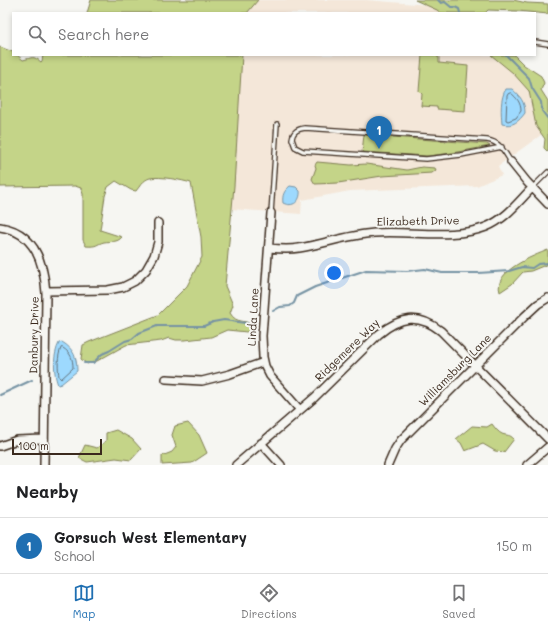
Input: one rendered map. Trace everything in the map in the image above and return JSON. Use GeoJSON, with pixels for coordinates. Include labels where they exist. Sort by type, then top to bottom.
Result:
{"type":"FeatureCollection","features":[{"type":"Feature","properties":{"kind":"street"},"geometry":{"type":"LineString","coordinates":[[510,162],[548,204]]}},
{"type":"Feature","properties":{"kind":"street","name":"Elizabeth Drive"},"geometry":{"type":"LineString","coordinates":[[268,248],[297,249],[351,236],[373,233],[452,233],[478,229],[490,225],[503,217],[532,188]]}},
{"type":"Feature","properties":{"kind":"street","name":"Linda Lane"},"geometry":{"type":"LineString","coordinates":[[271,214],[262,336],[264,362],[270,376],[300,410]]}},
{"type":"Feature","properties":{"kind":"street"},"geometry":{"type":"LineString","coordinates":[[46,290],[108,290],[123,287],[135,281],[146,270],[154,256],[158,242],[158,223]]}},
{"type":"Feature","properties":{"kind":"street","name":"Danbury Drive"},"geometry":{"type":"LineString","coordinates":[[0,227],[18,234],[31,245],[43,267],[46,290],[44,465]]}},
{"type":"Feature","properties":{"kind":"street","name":"Williamsburg Lane"},"geometry":{"type":"LineString","coordinates":[[388,465],[401,440],[531,310],[548,298]]}},
{"type":"Feature","properties":{"kind":"street","name":"Ridgemere Way"},"geometry":{"type":"LineString","coordinates":[[236,465],[300,410],[379,334],[390,325],[401,320],[417,320],[430,323],[435,326],[548,439]]}},
{"type":"Feature","properties":{"kind":"street"},"geometry":{"type":"LineString","coordinates":[[166,379],[202,381],[230,374],[264,362]]}},
{"type":"Feature","properties":{"kind":"street"},"geometry":{"type":"LineString","coordinates":[[0,446],[17,440],[44,439]]}},
{"type":"Feature","properties":{"kind":"street"},"geometry":{"type":"LineString","coordinates":[[261,443],[281,465]]}},
{"type":"Feature","properties":{"kind":"street"},"geometry":{"type":"LineString","coordinates":[[527,465],[548,447]]}},
{"type":"Feature","properties":{"kind":"lane"},"geometry":{"type":"LineString","coordinates":[[536,42],[548,44]]}},
{"type":"Feature","properties":{"kind":"lane"},"geometry":{"type":"LineString","coordinates":[[271,214],[277,124]]}},
{"type":"Feature","properties":{"kind":"lane"},"geometry":{"type":"LineString","coordinates":[[502,148],[426,159],[303,151],[295,148],[292,139],[296,130],[305,128],[488,140],[498,143],[502,148],[510,162]]}},
{"type":"Feature","properties":{"kind":"lane","name":"Elizabeth Drive"},"geometry":{"type":"LineString","coordinates":[[532,188],[548,172]]}},
{"type":"Feature","properties":{"kind":"shaded area"},"geometry":{"type":"Polygon","coordinates":[[[246,0],[366,0],[440,6],[447,12],[245,12],[246,0]]]}},
{"type":"Feature","properties":{"kind":"shaded area"},"geometry":{"type":"Polygon","coordinates":[[[242,56],[498,56],[530,84],[545,132],[498,166],[502,175],[477,186],[350,191],[302,200],[301,214],[231,209],[242,56]]]}},
{"type":"Feature","properties":{"kind":"green space"},"geometry":{"type":"Polygon","coordinates":[[[91,0],[258,0],[248,12],[87,12],[91,0]]]}},
{"type":"Feature","properties":{"kind":"green space"},"geometry":{"type":"Polygon","coordinates":[[[415,0],[513,0],[527,3],[548,4],[548,14],[518,11],[488,10],[486,12],[440,12],[415,0]]]}},
{"type":"Feature","properties":{"kind":"green space"},"geometry":{"type":"Polygon","coordinates":[[[0,47],[12,52],[12,56],[18,56],[23,60],[34,58],[41,62],[43,56],[242,56],[234,186],[225,286],[233,305],[230,313],[235,319],[247,322],[253,326],[252,330],[247,332],[227,330],[211,337],[185,340],[169,338],[161,341],[126,345],[97,361],[87,364],[81,359],[83,345],[158,315],[187,286],[202,257],[201,237],[191,183],[171,179],[150,178],[136,191],[131,190],[116,181],[108,187],[105,196],[100,230],[122,237],[116,241],[104,242],[95,246],[86,246],[83,240],[83,194],[81,188],[75,186],[0,187],[0,47]]]}},
{"type":"Feature","properties":{"kind":"green space"},"geometry":{"type":"Polygon","coordinates":[[[422,56],[437,56],[439,57],[439,63],[468,66],[465,111],[421,106],[422,94],[419,91],[422,56]]]}},
{"type":"Feature","properties":{"kind":"green space"},"geometry":{"type":"Polygon","coordinates":[[[492,56],[515,56],[524,65],[541,76],[544,83],[541,90],[548,101],[548,152],[544,148],[545,139],[536,126],[529,91],[513,73],[492,56]]]}},
{"type":"Feature","properties":{"kind":"green space"},"geometry":{"type":"Polygon","coordinates":[[[364,135],[487,144],[490,146],[428,156],[362,152],[364,135]]]}},
{"type":"Feature","properties":{"kind":"green space"},"geometry":{"type":"Polygon","coordinates":[[[317,162],[351,165],[366,164],[407,170],[422,167],[435,168],[436,170],[432,173],[382,176],[338,183],[315,184],[312,179],[317,162]]]}},
{"type":"Feature","properties":{"kind":"green space"},"geometry":{"type":"Polygon","coordinates":[[[548,250],[548,264],[531,271],[523,272],[512,284],[500,292],[499,284],[502,277],[508,271],[524,260],[548,250]]]}},
{"type":"Feature","properties":{"kind":"green space"},"geometry":{"type":"Polygon","coordinates":[[[188,423],[199,435],[207,453],[192,463],[162,465],[162,456],[172,452],[176,447],[172,435],[175,426],[188,423]]]}},
{"type":"Feature","properties":{"kind":"green space"},"geometry":{"type":"Polygon","coordinates":[[[492,424],[501,433],[514,439],[504,452],[495,451],[483,444],[465,451],[461,443],[456,439],[472,426],[487,427],[492,424]]]}},
{"type":"Feature","properties":{"kind":"green space"},"geometry":{"type":"Polygon","coordinates":[[[116,430],[132,439],[141,449],[131,460],[116,458],[87,462],[79,458],[85,445],[97,448],[106,441],[106,433],[116,430]]]}},
{"type":"Feature","properties":{"kind":"water"},"geometry":{"type":"Polygon","coordinates":[[[506,89],[512,89],[517,94],[522,100],[525,109],[525,113],[520,119],[509,125],[502,124],[502,101],[506,89]]]}},
{"type":"Feature","properties":{"kind":"water"},"geometry":{"type":"Polygon","coordinates":[[[290,186],[296,187],[300,191],[300,195],[296,203],[290,205],[283,203],[283,195],[290,186]]]}},
{"type":"Feature","properties":{"kind":"water"},"geometry":{"type":"Polygon","coordinates":[[[62,342],[74,354],[77,371],[58,385],[54,364],[57,348],[59,343],[62,342]]]}},
{"type":"Feature","properties":{"kind":"waterway"},"geometry":{"type":"LineString","coordinates":[[438,0],[441,3],[445,2],[451,7],[459,9],[460,12]]}},
{"type":"Feature","properties":{"kind":"waterway"},"geometry":{"type":"LineString","coordinates":[[507,56],[529,78],[532,88],[541,102],[542,111],[548,119]]}},
{"type":"Feature","properties":{"kind":"waterway"},"geometry":{"type":"LineString","coordinates":[[273,311],[280,307],[290,306],[294,303],[297,296],[315,287],[366,270],[407,271],[425,269],[442,273],[478,273],[509,271],[522,267],[532,268],[538,264],[548,263]]}},
{"type":"Feature","properties":{"kind":"waterway"},"geometry":{"type":"LineString","coordinates":[[84,363],[93,363],[102,354],[125,341],[132,339],[139,333],[157,326],[204,326],[213,322],[224,320],[252,324]]}},
{"type":"Feature","properties":{"kind":"waterway"},"geometry":{"type":"LineString","coordinates":[[0,395],[32,380]]}},
{"type":"Feature","properties":{"kind":"place","name":"Gorsuch West Elementary"},"geometry":{"type":"Point","coordinates":[379,149]}}]}
